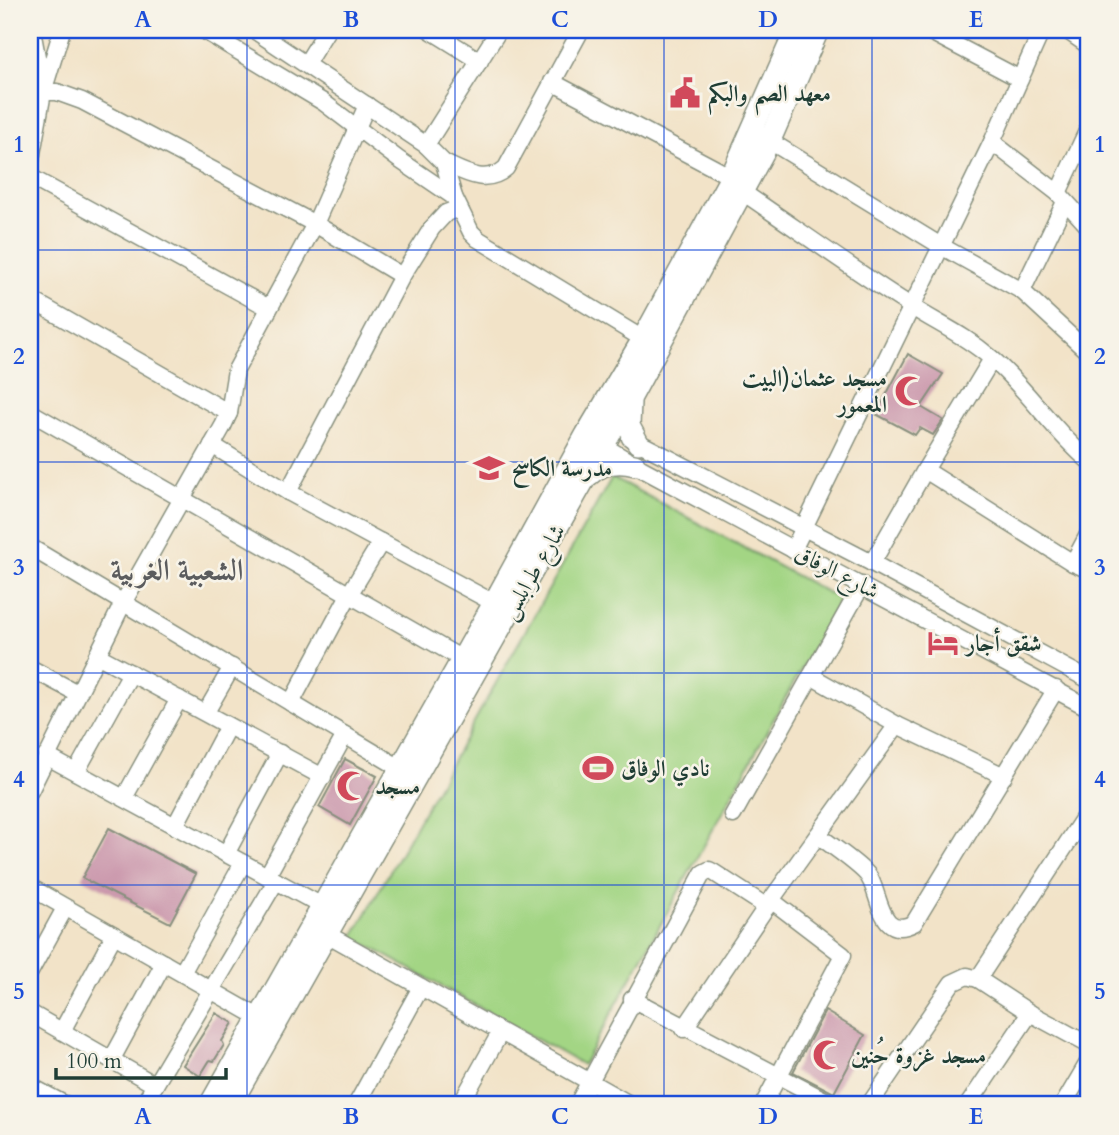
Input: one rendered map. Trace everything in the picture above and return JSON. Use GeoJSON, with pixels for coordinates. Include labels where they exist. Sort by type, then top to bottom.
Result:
{"type":"FeatureCollection","features":[{"type":"Feature","properties":{"kind":"main road","name":"شارع طرابلس"},"geometry":{"type":"LineString","coordinates":[[761,135],[796,30]]}},
{"type":"Feature","properties":{"kind":"main road","name":"شارع طرابلس"},"geometry":{"type":"LineString","coordinates":[[230,1105],[320,930],[587,477],[600,431],[631,397],[736,184],[818,30]]}},
{"type":"Feature","properties":{"kind":"main road","name":"شارع طرابلس"},"geometry":{"type":"LineString","coordinates":[[210,1105],[260,1017],[320,930],[324,907],[400,768],[494,603],[600,431],[643,340],[736,184]]}},
{"type":"Feature","properties":{"kind":"main road"},"geometry":{"type":"LineString","coordinates":[[631,397],[629,426],[638,443]]}},
{"type":"Feature","properties":{"kind":"main road"},"geometry":{"type":"LineString","coordinates":[[587,477],[609,463],[635,465]]}},
{"type":"Feature","properties":{"kind":"street"},"geometry":{"type":"LineString","coordinates":[[32,30],[43,92]]}},
{"type":"Feature","properties":{"kind":"street"},"geometry":{"type":"LineString","coordinates":[[30,165],[43,92],[62,30]]}},
{"type":"Feature","properties":{"kind":"street"},"geometry":{"type":"LineString","coordinates":[[203,30],[323,102],[457,203]]}},
{"type":"Feature","properties":{"kind":"street"},"geometry":{"type":"LineString","coordinates":[[254,30],[426,145],[444,163],[482,178],[500,173],[506,168],[581,30]]}},
{"type":"Feature","properties":{"kind":"street"},"geometry":{"type":"LineString","coordinates":[[306,64],[327,30]]}},
{"type":"Feature","properties":{"kind":"street"},"geometry":{"type":"LineString","coordinates":[[430,30],[480,61]]}},
{"type":"Feature","properties":{"kind":"street"},"geometry":{"type":"LineString","coordinates":[[426,145],[499,30]]}},
{"type":"Feature","properties":{"kind":"street"},"geometry":{"type":"LineString","coordinates":[[927,30],[1020,79]]}},
{"type":"Feature","properties":{"kind":"street"},"geometry":{"type":"LineString","coordinates":[[793,550],[992,142],[1042,30]]}},
{"type":"Feature","properties":{"kind":"street"},"geometry":{"type":"LineString","coordinates":[[1066,30],[1089,46]]}},
{"type":"Feature","properties":{"kind":"street"},"geometry":{"type":"LineString","coordinates":[[552,82],[736,184],[911,307],[956,331],[992,359],[1057,432],[1089,461]]}},
{"type":"Feature","properties":{"kind":"street"},"geometry":{"type":"LineString","coordinates":[[43,92],[57,92],[82,100],[315,224],[401,276]]}},
{"type":"Feature","properties":{"kind":"street"},"geometry":{"type":"LineString","coordinates":[[31,784],[123,603],[229,413],[236,370],[315,224],[367,105]]}},
{"type":"Feature","properties":{"kind":"street"},"geometry":{"type":"LineString","coordinates":[[1022,291],[1089,127]]}},
{"type":"Feature","properties":{"kind":"street"},"geometry":{"type":"LineString","coordinates":[[761,135],[941,246],[1022,291],[1089,353]]}},
{"type":"Feature","properties":{"kind":"street"},"geometry":{"type":"LineString","coordinates":[[992,142],[1062,197],[1089,227]]}},
{"type":"Feature","properties":{"kind":"street"},"geometry":{"type":"LineString","coordinates":[[444,163],[457,203],[471,232],[489,247],[643,340]]}},
{"type":"Feature","properties":{"kind":"street"},"geometry":{"type":"LineString","coordinates":[[30,177],[269,308]]}},
{"type":"Feature","properties":{"kind":"street"},"geometry":{"type":"LineString","coordinates":[[288,492],[401,276],[432,228],[457,203]]}},
{"type":"Feature","properties":{"kind":"street"},"geometry":{"type":"LineString","coordinates":[[30,299],[229,413]]}},
{"type":"Feature","properties":{"kind":"street"},"geometry":{"type":"LineString","coordinates":[[872,563],[992,359]]}},
{"type":"Feature","properties":{"kind":"street"},"geometry":{"type":"LineString","coordinates":[[30,412],[462,659]]}},
{"type":"Feature","properties":{"kind":"street","name":"شارع الوفاق"},"geometry":{"type":"LineString","coordinates":[[600,431],[638,443],[803,527],[1089,680]]}},
{"type":"Feature","properties":{"kind":"street","name":"شارع الوفاق"},"geometry":{"type":"LineString","coordinates":[[600,431],[635,465],[1089,708]]}},
{"type":"Feature","properties":{"kind":"street"},"geometry":{"type":"LineString","coordinates":[[212,444],[288,492],[494,603]]}},
{"type":"Feature","properties":{"kind":"street"},"geometry":{"type":"LineString","coordinates":[[925,470],[1073,563],[1089,570]]}},
{"type":"Feature","properties":{"kind":"street"},"geometry":{"type":"LineString","coordinates":[[1073,563],[1089,533]]}},
{"type":"Feature","properties":{"kind":"street"},"geometry":{"type":"LineString","coordinates":[[291,703],[350,593],[381,542]]}},
{"type":"Feature","properties":{"kind":"street"},"geometry":{"type":"LineString","coordinates":[[30,547],[400,768]]}},
{"type":"Feature","properties":{"kind":"street"},"geometry":{"type":"LineString","coordinates":[[733,815],[862,585]]}},
{"type":"Feature","properties":{"kind":"street"},"geometry":{"type":"LineString","coordinates":[[97,655],[323,776]]}},
{"type":"Feature","properties":{"kind":"street"},"geometry":{"type":"LineString","coordinates":[[206,712],[232,667]]}},
{"type":"Feature","properties":{"kind":"street"},"geometry":{"type":"LineString","coordinates":[[30,668],[77,693]]}},
{"type":"Feature","properties":{"kind":"street"},"geometry":{"type":"LineString","coordinates":[[76,772],[131,673]]}},
{"type":"Feature","properties":{"kind":"street"},"geometry":{"type":"LineString","coordinates":[[811,676],[897,725],[1004,776]]}},
{"type":"Feature","properties":{"kind":"street"},"geometry":{"type":"LineString","coordinates":[[818,835],[866,873],[873,886],[878,906],[890,923],[896,927],[907,927],[914,923],[1056,689]]}},
{"type":"Feature","properties":{"kind":"street"},"geometry":{"type":"LineString","coordinates":[[124,798],[179,699]]}},
{"type":"Feature","properties":{"kind":"street"},"geometry":{"type":"LineString","coordinates":[[684,1029],[769,904],[897,725]]}},
{"type":"Feature","properties":{"kind":"street"},"geometry":{"type":"LineString","coordinates":[[175,826],[228,726]]}},
{"type":"Feature","properties":{"kind":"street"},"geometry":{"type":"LineString","coordinates":[[143,1105],[212,989],[345,735]]}},
{"type":"Feature","properties":{"kind":"street"},"geometry":{"type":"LineString","coordinates":[[226,854],[280,753]]}},
{"type":"Feature","properties":{"kind":"street"},"geometry":{"type":"LineString","coordinates":[[46,756],[324,907]]}},
{"type":"Feature","properties":{"kind":"street"},"geometry":{"type":"LineString","coordinates":[[978,979],[1088,816]]}},
{"type":"Feature","properties":{"kind":"street"},"geometry":{"type":"LineString","coordinates":[[182,973],[243,863]]}},
{"type":"Feature","properties":{"kind":"street"},"geometry":{"type":"LineString","coordinates":[[577,1105],[632,999],[706,870],[769,904],[843,956],[763,1105]]}},
{"type":"Feature","properties":{"kind":"street"},"geometry":{"type":"LineString","coordinates":[[30,887],[260,1017]]}},
{"type":"Feature","properties":{"kind":"street"},"geometry":{"type":"LineString","coordinates":[[30,972],[65,908]]}},
{"type":"Feature","properties":{"kind":"street"},"geometry":{"type":"LineString","coordinates":[[320,930],[631,1105]]}},
{"type":"Feature","properties":{"kind":"street"},"geometry":{"type":"LineString","coordinates":[[62,1031],[114,935]]}},
{"type":"Feature","properties":{"kind":"street"},"geometry":{"type":"LineString","coordinates":[[111,1059],[164,963]]}},
{"type":"Feature","properties":{"kind":"street"},"geometry":{"type":"LineString","coordinates":[[869,1105],[952,983],[967,976],[978,979],[1030,1013],[1089,1045]]}},
{"type":"Feature","properties":{"kind":"street"},"geometry":{"type":"LineString","coordinates":[[356,1105],[421,987]]}},
{"type":"Feature","properties":{"kind":"street"},"geometry":{"type":"LineString","coordinates":[[632,999],[684,1029],[834,1105]]}},
{"type":"Feature","properties":{"kind":"street"},"geometry":{"type":"LineString","coordinates":[[30,1013],[155,1085]]}},
{"type":"Feature","properties":{"kind":"street"},"geometry":{"type":"LineString","coordinates":[[968,1105],[1030,1013]]}},
{"type":"Feature","properties":{"kind":"street"},"geometry":{"type":"LineString","coordinates":[[460,1105],[500,1033]]}},
{"type":"Feature","properties":{"kind":"street"},"geometry":{"type":"LineString","coordinates":[[1063,1105],[1089,1061]]}},
{"type":"Feature","properties":{"kind":"street"},"geometry":{"type":"LineString","coordinates":[[30,1086],[66,1105]]}},
{"type":"Feature","properties":{"kind":"green space","name":"نادي الوفاق"},"geometry":{"type":"Polygon","coordinates":[[[612,477],[840,599],[583,1065],[353,937],[612,477]]]}},
{"type":"Feature","properties":{"kind":"building","name":"مسجد عثمان(البيت المعمور"},"geometry":{"type":"Polygon","coordinates":[[[908,354],[943,374],[921,407],[943,420],[933,435],[920,428],[915,435],[876,414],[908,354]]]}},
{"type":"Feature","properties":{"kind":"building"},"geometry":{"type":"Polygon","coordinates":[[[345,759],[377,776],[350,825],[319,807],[345,759]]]}},
{"type":"Feature","properties":{"kind":"building"},"geometry":{"type":"Polygon","coordinates":[[[109,828],[196,874],[170,923],[82,878],[109,828]]]}},
{"type":"Feature","properties":{"kind":"building","name":"مسجد غزوة حُنين"},"geometry":{"type":"Polygon","coordinates":[[[825,1011],[865,1035],[834,1093],[793,1072],[825,1011]]]}},
{"type":"Feature","properties":{"kind":"building"},"geometry":{"type":"Polygon","coordinates":[[[216,1013],[233,1023],[222,1041],[224,1045],[200,1076],[183,1065],[216,1013]]]}},
{"type":"Feature","properties":{"kind":"place","name":"معهد الصم والبكم"},"geometry":{"type":"Point","coordinates":[685,93]}},
{"type":"Feature","properties":{"kind":"place","name":"مسجد عثمان(البيت المعمور"},"geometry":{"type":"Point","coordinates":[910,391]}},
{"type":"Feature","properties":{"kind":"place","name":"مدرسة الكاسح"},"geometry":{"type":"Point","coordinates":[489,468]}},
{"type":"Feature","properties":{"kind":"place","name":"شقق أجار"},"geometry":{"type":"Point","coordinates":[943,643]}},
{"type":"Feature","properties":{"kind":"place","name":"نادي الوفاق"},"geometry":{"type":"Point","coordinates":[598,768]}},
{"type":"Feature","properties":{"kind":"place","name":"مسجد"},"geometry":{"type":"Point","coordinates":[352,786]}},
{"type":"Feature","properties":{"kind":"place","name":"مسجد غزوة حُنين"},"geometry":{"type":"Point","coordinates":[828,1055]}},
{"type":"Feature","properties":{"kind":"district","name":"الشعبية الغربية"},"geometry":{"type":"Point","coordinates":[177,570]}}]}
